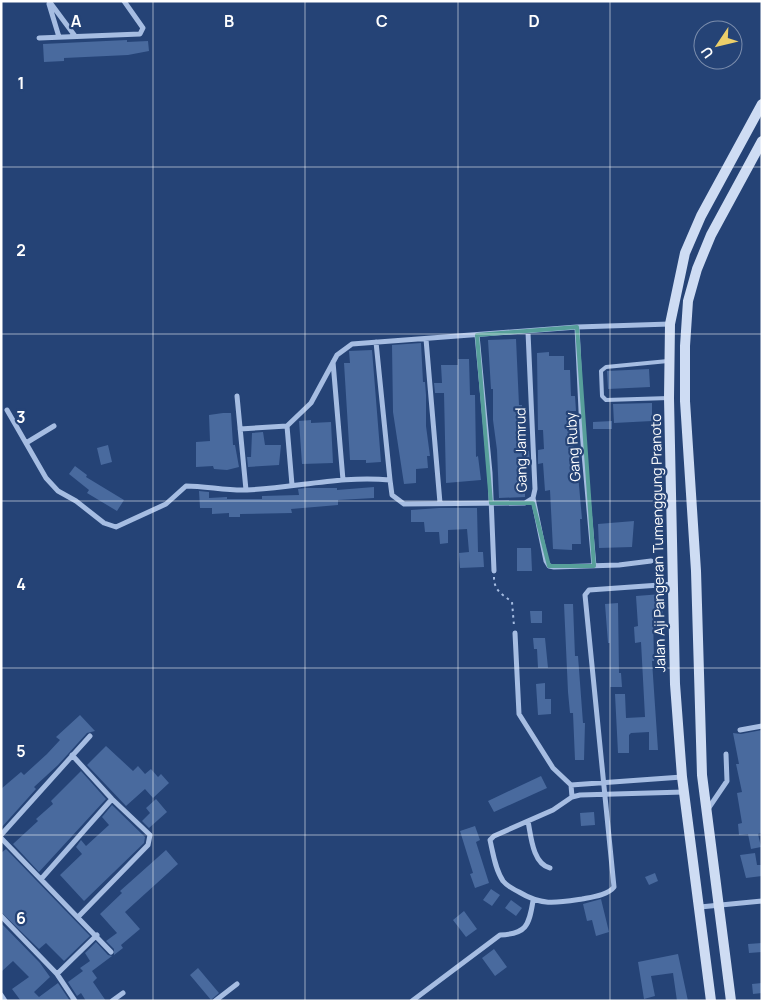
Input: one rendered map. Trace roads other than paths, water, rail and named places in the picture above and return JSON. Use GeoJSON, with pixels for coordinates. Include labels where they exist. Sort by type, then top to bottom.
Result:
{"type":"FeatureCollection","features":[{"type":"Feature","properties":{"kind":"main road","name":"Jalan Aji Pangeran Tumenggung Pranoto"},"geometry":{"type":"LineString","coordinates":[[711,1001],[682,777],[675,684],[669,398],[670,324],[686,253],[701,216],[762,104]]}},
{"type":"Feature","properties":{"kind":"main road"},"geometry":{"type":"LineString","coordinates":[[731,1001],[702,774],[696,571],[685,401],[685,346],[688,301],[697,269],[711,234],[762,141]]}},
{"type":"Feature","properties":{"kind":"street"},"geometry":{"type":"LineString","coordinates":[[49,1],[75,36]]}},
{"type":"Feature","properties":{"kind":"street"},"geometry":{"type":"LineString","coordinates":[[49,1],[59,37]]}},
{"type":"Feature","properties":{"kind":"street"},"geometry":{"type":"LineString","coordinates":[[39,38],[143,32],[143,28],[124,1]]}},
{"type":"Feature","properties":{"kind":"street"},"geometry":{"type":"LineString","coordinates":[[240,429],[287,426],[311,403],[333,362],[345,347],[361,342],[528,332],[577,327],[670,324]]}},
{"type":"Feature","properties":{"kind":"street","name":"Gang Ruby"},"geometry":{"type":"LineString","coordinates":[[577,327],[582,431],[594,566]]}},
{"type":"Feature","properties":{"kind":"street","name":"Gang Jamrud"},"geometry":{"type":"LineString","coordinates":[[528,332],[535,489],[532,498],[546,561],[549,566],[594,566]]}},
{"type":"Feature","properties":{"kind":"street"},"geometry":{"type":"LineString","coordinates":[[478,335],[491,503],[494,571]]}},
{"type":"Feature","properties":{"kind":"street"},"geometry":{"type":"LineString","coordinates":[[426,339],[440,502]]}},
{"type":"Feature","properties":{"kind":"street"},"geometry":{"type":"LineString","coordinates":[[376,342],[392,495],[404,504],[440,502],[525,503],[532,498]]}},
{"type":"Feature","properties":{"kind":"street"},"geometry":{"type":"LineString","coordinates":[[333,362],[343,480]]}},
{"type":"Feature","properties":{"kind":"street"},"geometry":{"type":"LineString","coordinates":[[237,396],[246,490]]}},
{"type":"Feature","properties":{"kind":"street"},"geometry":{"type":"LineString","coordinates":[[7,410],[46,478],[58,491],[76,501],[104,523],[116,527],[166,504],[186,486],[246,490],[343,480],[390,480]]}},
{"type":"Feature","properties":{"kind":"street"},"geometry":{"type":"LineString","coordinates":[[26,443],[54,426]]}},
{"type":"Feature","properties":{"kind":"street"},"geometry":{"type":"LineString","coordinates":[[287,426],[292,485]]}},
{"type":"Feature","properties":{"kind":"street"},"geometry":{"type":"LineString","coordinates":[[594,566],[651,561]]}},
{"type":"Feature","properties":{"kind":"street"},"geometry":{"type":"LineString","coordinates":[[674,584],[589,590],[586,594],[604,796],[614,887],[605,893],[555,903],[533,901],[503,881],[490,840],[494,836],[554,810],[572,798],[604,796],[684,792]]}},
{"type":"Feature","properties":{"kind":"street"},"geometry":{"type":"LineString","coordinates":[[515,633],[519,714],[553,768],[571,786],[572,798]]}},
{"type":"Feature","properties":{"kind":"street"},"geometry":{"type":"LineString","coordinates":[[740,730],[762,726]]}},
{"type":"Feature","properties":{"kind":"street"},"geometry":{"type":"LineString","coordinates":[[90,736],[1,836],[98,935],[112,952]]}},
{"type":"Feature","properties":{"kind":"street"},"geometry":{"type":"LineString","coordinates":[[707,811],[727,781],[726,754]]}},
{"type":"Feature","properties":{"kind":"street"},"geometry":{"type":"LineString","coordinates":[[72,756],[112,799],[148,832],[149,841],[79,916]]}},
{"type":"Feature","properties":{"kind":"street"},"geometry":{"type":"LineString","coordinates":[[571,786],[682,777]]}},
{"type":"Feature","properties":{"kind":"street"},"geometry":{"type":"LineString","coordinates":[[42,878],[112,799]]}},
{"type":"Feature","properties":{"kind":"street"},"geometry":{"type":"LineString","coordinates":[[528,822],[538,859],[544,867],[550,868]]}},
{"type":"Feature","properties":{"kind":"street"},"geometry":{"type":"LineString","coordinates":[[412,1001],[500,935],[510,936],[522,930],[528,923],[533,901]]}},
{"type":"Feature","properties":{"kind":"street"},"geometry":{"type":"LineString","coordinates":[[700,907],[762,901]]}},
{"type":"Feature","properties":{"kind":"street"},"geometry":{"type":"LineString","coordinates":[[1,916],[57,974],[75,1001]]}},
{"type":"Feature","properties":{"kind":"street"},"geometry":{"type":"LineString","coordinates":[[57,974],[98,935]]}},
{"type":"Feature","properties":{"kind":"street"},"geometry":{"type":"LineString","coordinates":[[215,1001],[237,984]]}},
{"type":"Feature","properties":{"kind":"street"},"geometry":{"type":"LineString","coordinates":[[112,1001],[123,993]]}},
{"type":"Feature","properties":{"kind":"street"},"geometry":{"type":"LineString","coordinates":[[1,995],[5,1001]]}},
{"type":"Feature","properties":{"kind":"lane"},"geometry":{"type":"LineString","coordinates":[[669,398],[606,400],[602,396],[599,376],[601,370],[606,367],[670,361]]}}]}
